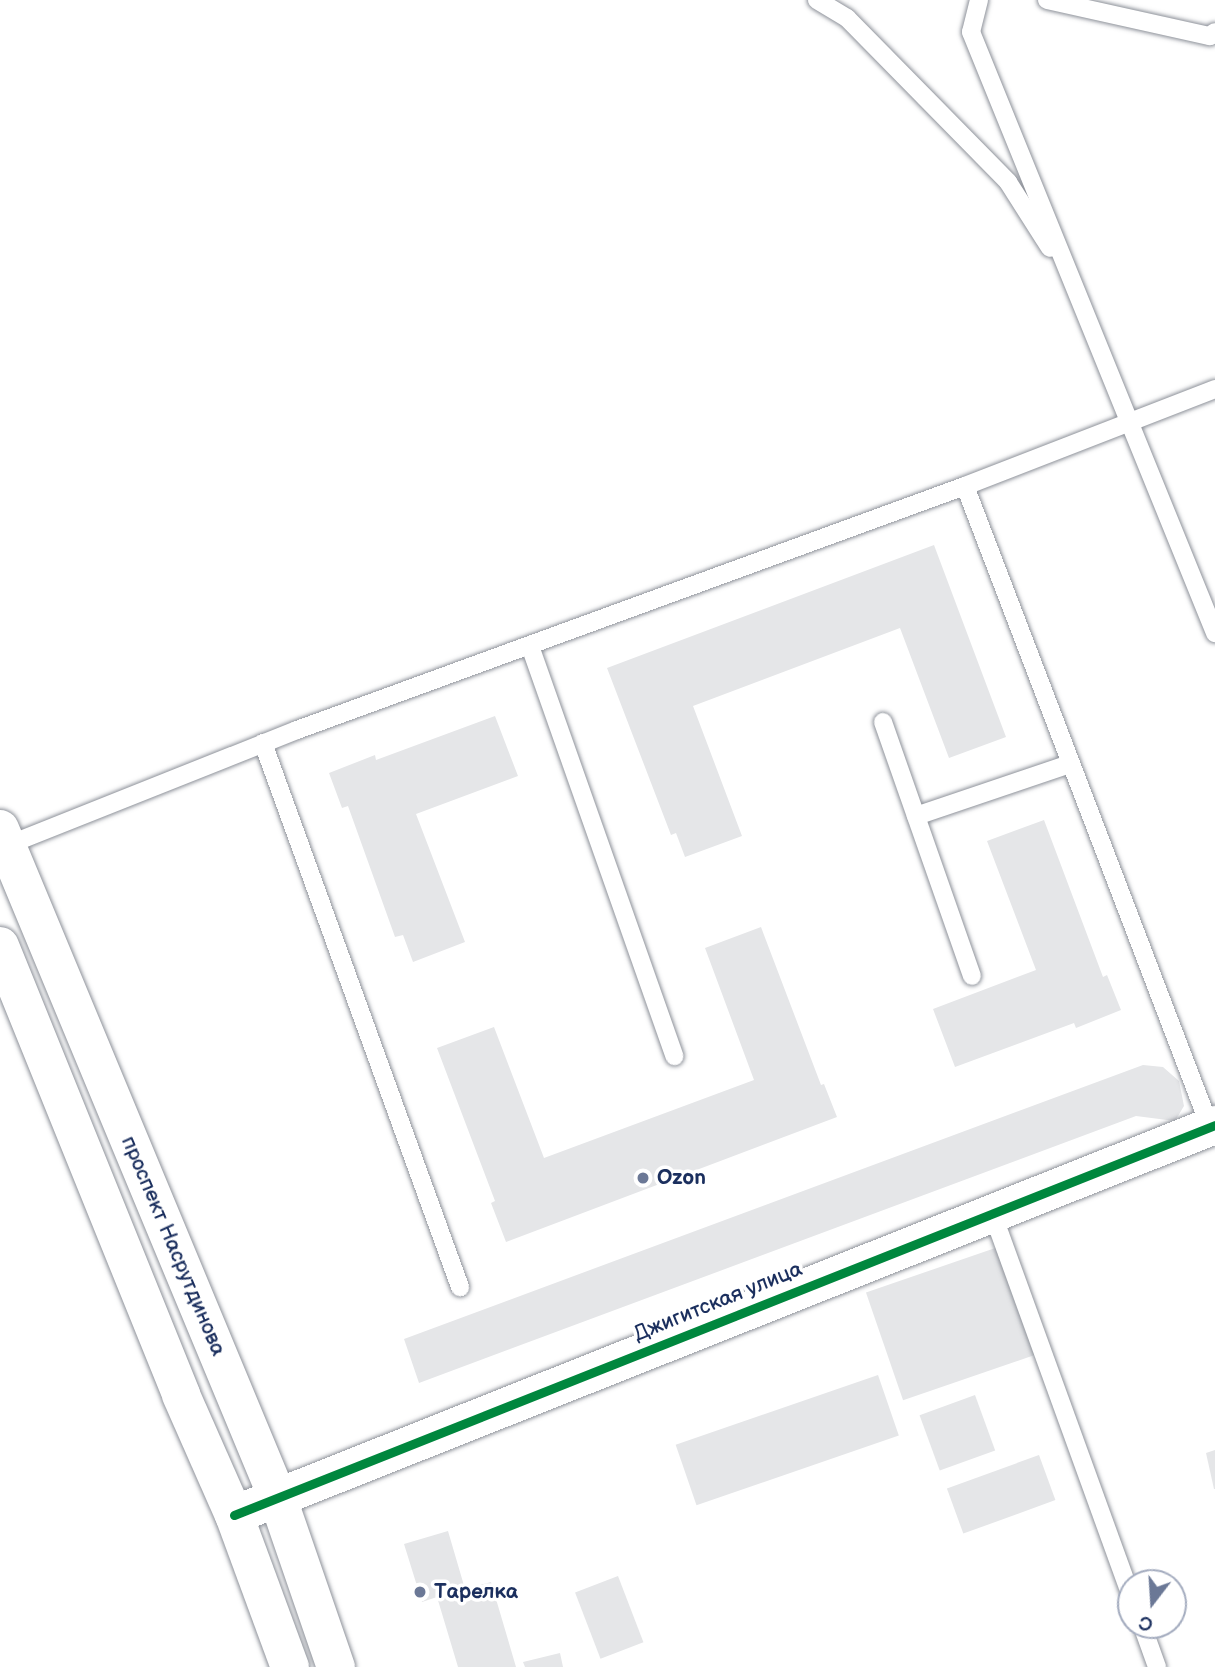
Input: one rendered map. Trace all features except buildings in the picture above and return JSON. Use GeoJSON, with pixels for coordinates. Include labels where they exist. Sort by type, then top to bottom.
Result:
{"type":"FeatureCollection","features":[{"type":"Feature","properties":{"kind":"main road","name":"проспект Насрутдинова"},"geometry":{"type":"LineString","coordinates":[[2,841],[277,1496],[337,1667]]}},
{"type":"Feature","properties":{"kind":"main road"},"geometry":{"type":"LineString","coordinates":[[0,946],[181,1395],[234,1515],[290,1667]]}},
{"type":"Feature","properties":{"kind":"main road","name":"Джигитская улица"},"geometry":{"type":"LineString","coordinates":[[234,1515],[1213,1126]]}},
{"type":"Feature","properties":{"kind":"lane"},"geometry":{"type":"LineString","coordinates":[[817,0],[848,18],[1008,182],[1075,288]]}},
{"type":"Feature","properties":{"kind":"lane"},"geometry":{"type":"LineString","coordinates":[[979,0],[971,32],[1215,633]]}},
{"type":"Feature","properties":{"kind":"lane"},"geometry":{"type":"LineString","coordinates":[[1047,0],[1210,36],[1215,32]]}},
{"type":"Feature","properties":{"kind":"lane"},"geometry":{"type":"LineString","coordinates":[[2,841],[965,486],[1215,389]]}},
{"type":"Feature","properties":{"kind":"lane"},"geometry":{"type":"LineString","coordinates":[[965,486],[1070,764],[1213,1126]]}},
{"type":"Feature","properties":{"kind":"lane"},"geometry":{"type":"LineString","coordinates":[[530,646],[674,1056]]}},
{"type":"Feature","properties":{"kind":"lane"},"geometry":{"type":"LineString","coordinates":[[883,722],[972,976]]}},
{"type":"Feature","properties":{"kind":"lane"},"geometry":{"type":"LineString","coordinates":[[263,743],[460,1287]]}},
{"type":"Feature","properties":{"kind":"lane"},"geometry":{"type":"LineString","coordinates":[[916,816],[1070,764]]}},
{"type":"Feature","properties":{"kind":"lane"},"geometry":{"type":"LineString","coordinates":[[992,1212],[1122,1569]]}},
{"type":"Feature","properties":{"kind":"lane"},"geometry":{"type":"LineString","coordinates":[[1147,1639],[1157,1667]]}},
{"type":"Feature","properties":{"kind":"cycle path"},"geometry":{"type":"LineString","coordinates":[[234,1515],[1215,1125]]}},
{"type":"Feature","properties":{"kind":"place","name":"Ozon"},"geometry":{"type":"Point","coordinates":[643,1178]}},
{"type":"Feature","properties":{"kind":"place","name":"Тарелка"},"geometry":{"type":"Point","coordinates":[420,1592]}}]}
